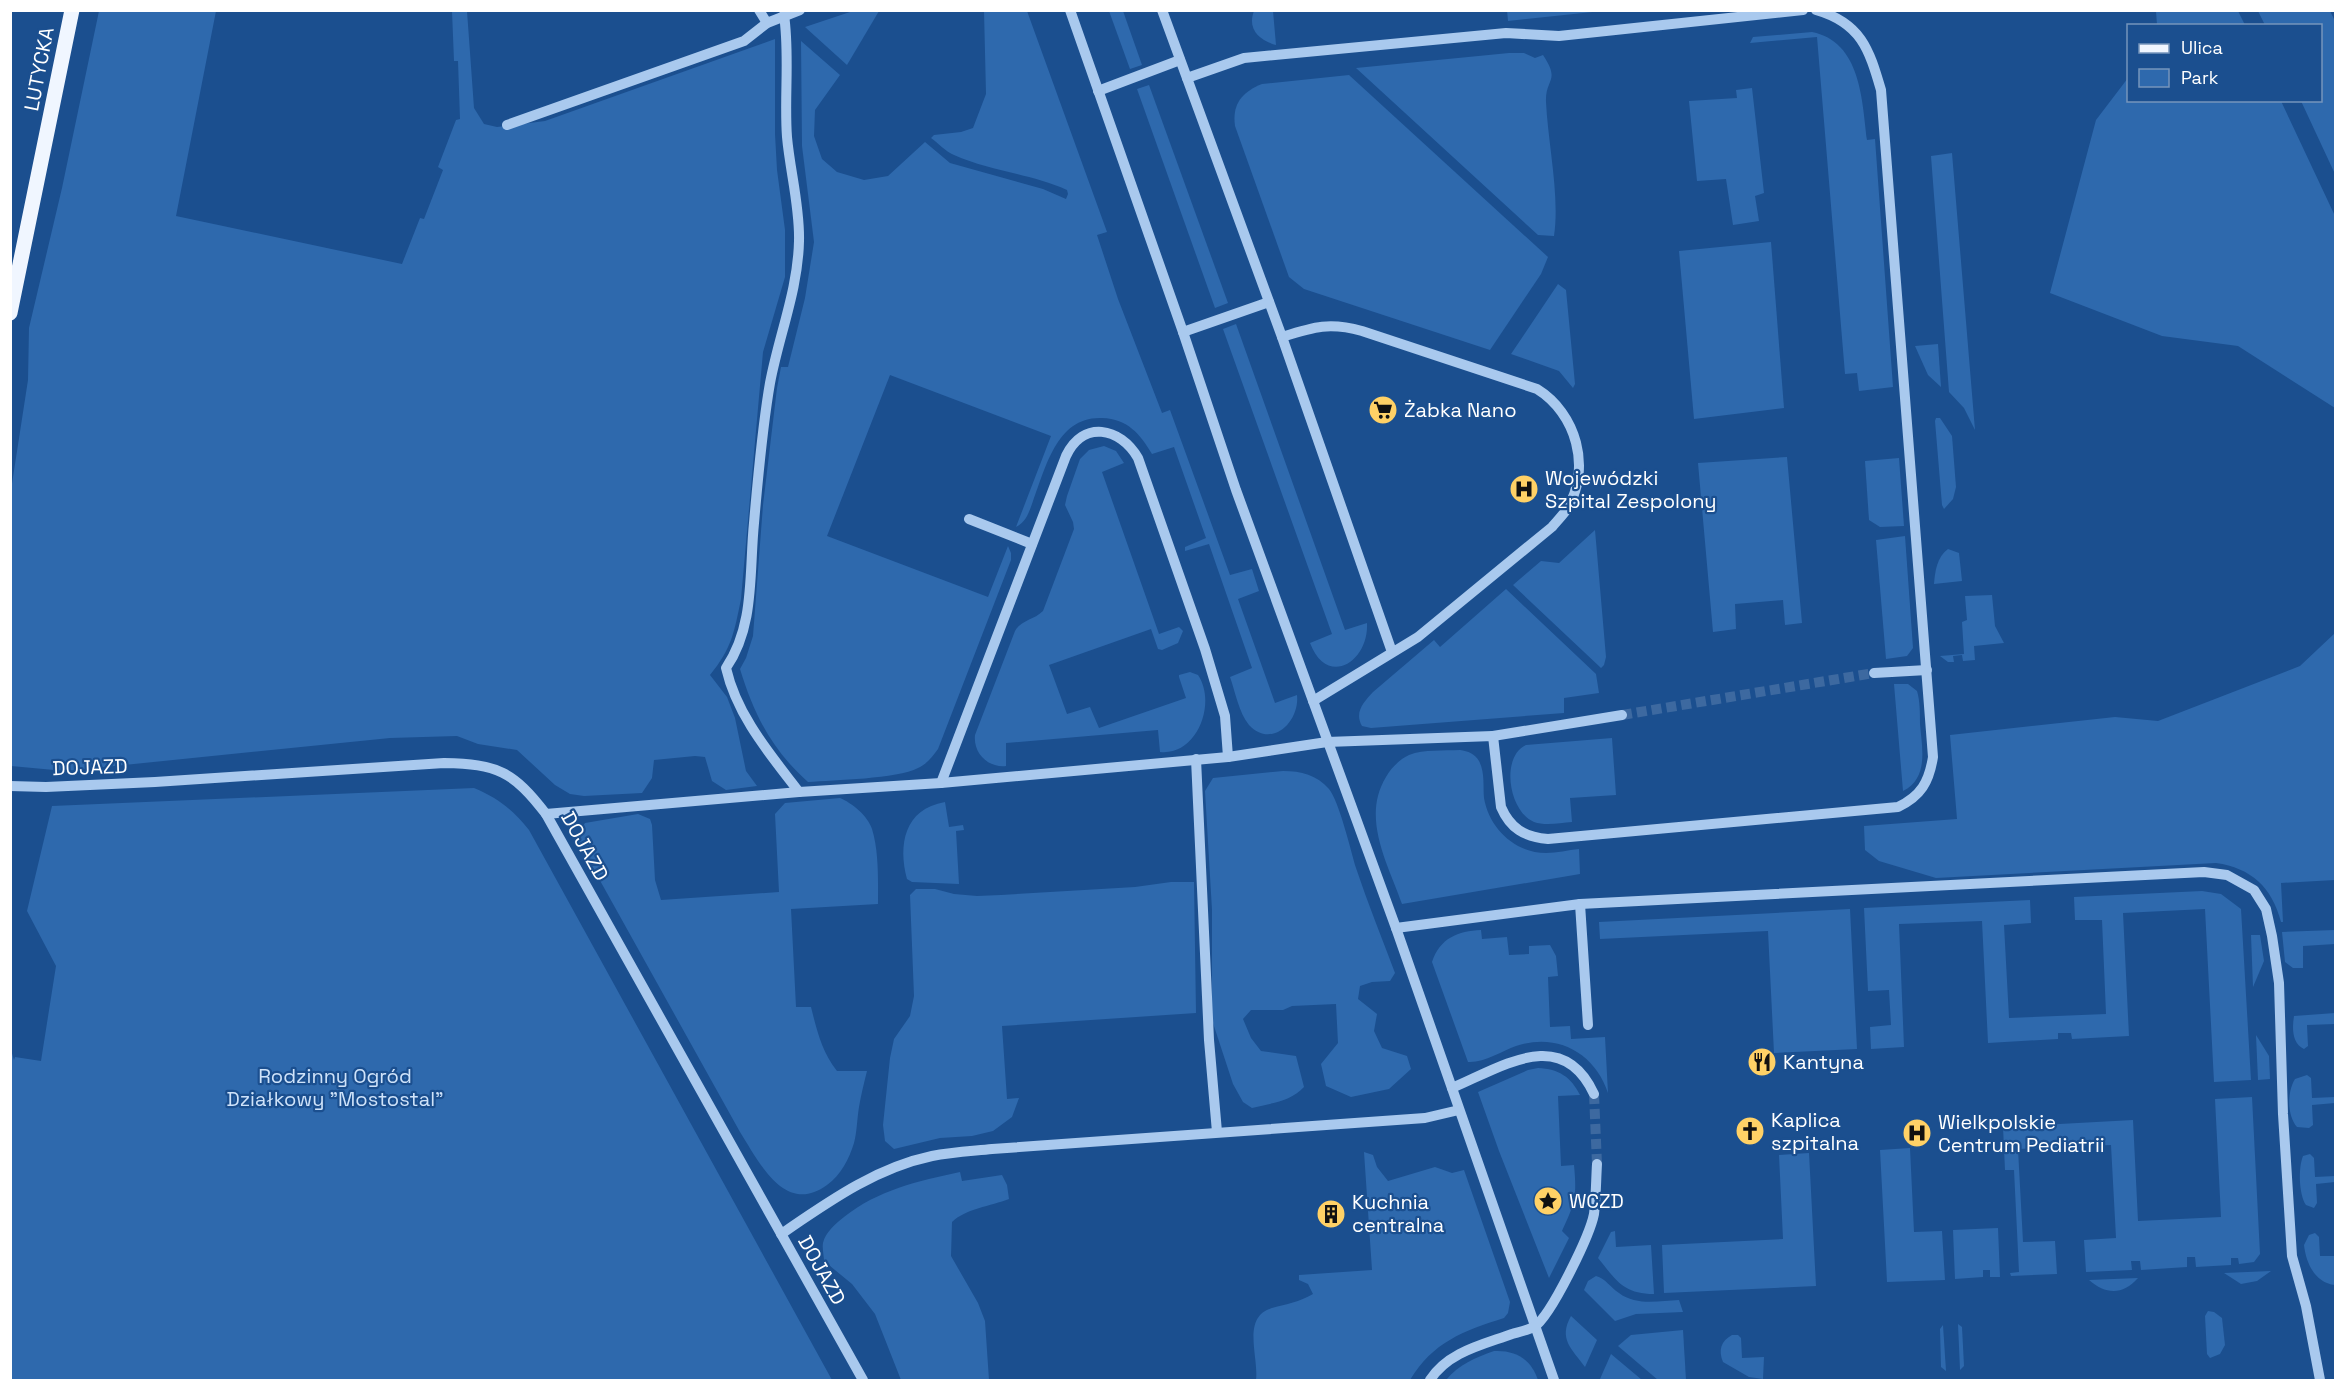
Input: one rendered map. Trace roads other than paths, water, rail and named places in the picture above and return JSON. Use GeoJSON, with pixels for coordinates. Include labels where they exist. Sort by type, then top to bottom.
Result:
{"type":"FeatureCollection","features":[{"type":"Feature","properties":{"kind":"main road","name":"LUTYCKA"},"geometry":{"type":"LineString","coordinates":[[10,313],[72,10]]}},
{"type":"Feature","properties":{"kind":"street"},"geometry":{"type":"LineString","coordinates":[[759,10],[767,23]]}},
{"type":"Feature","properties":{"kind":"street"},"geometry":{"type":"LineString","coordinates":[[507,125],[744,40],[767,23],[800,10]]}},
{"type":"Feature","properties":{"kind":"street"},"geometry":{"type":"LineString","coordinates":[[1070,10],[1184,332],[1236,490],[1396,928],[1554,1380]]}},
{"type":"Feature","properties":{"kind":"street"},"geometry":{"type":"LineString","coordinates":[[1162,10],[1282,336],[1392,652]]}},
{"type":"Feature","properties":{"kind":"street"},"geometry":{"type":"LineString","coordinates":[[1187,78],[1244,58],[1506,33],[1559,36],[1803,10]]}},
{"type":"Feature","properties":{"kind":"street"},"geometry":{"type":"LineString","coordinates":[[1493,736],[1501,807],[1515,829],[1535,838],[1548,839],[1898,807],[1911,801],[1922,790],[1930,775],[1933,757],[1927,670],[1881,90],[1870,53],[1858,34],[1844,22],[1816,10]]}},
{"type":"Feature","properties":{"kind":"street"},"geometry":{"type":"LineString","coordinates":[[784,15],[787,33],[787,136],[800,238],[799,260],[795,286],[770,383],[754,523],[745,630],[738,651],[726,668],[744,714],[765,749],[799,792]]}},
{"type":"Feature","properties":{"kind":"street"},"geometry":{"type":"LineString","coordinates":[[1098,91],[1180,60]]}},
{"type":"Feature","properties":{"kind":"street"},"geometry":{"type":"LineString","coordinates":[[1184,332],[1269,302]]}},
{"type":"Feature","properties":{"kind":"street"},"geometry":{"type":"LineString","coordinates":[[1282,336],[1311,328],[1336,325],[1362,330],[1537,389],[1550,397],[1566,417],[1574,435],[1579,456],[1577,482],[1568,507],[1552,527],[1418,638],[1313,701]]}},
{"type":"Feature","properties":{"kind":"street"},"geometry":{"type":"LineString","coordinates":[[941,783],[1066,456],[1072,445],[1089,434],[1101,431],[1114,434],[1130,444],[1138,458],[1205,649],[1225,716],[1228,757]]}},
{"type":"Feature","properties":{"kind":"street"},"geometry":{"type":"LineString","coordinates":[[969,519],[1032,544]]}},
{"type":"Feature","properties":{"kind":"street"},"geometry":{"type":"LineString","coordinates":[[1874,673],[1927,670]]}},
{"type":"Feature","properties":{"kind":"street"},"geometry":{"type":"LineString","coordinates":[[546,814],[799,792],[941,783],[1228,757],[1327,742],[1493,736],[1622,715]]}},
{"type":"Feature","properties":{"kind":"street"},"geometry":{"type":"LineString","coordinates":[[1196,759],[1209,1040],[1217,1132]]}},
{"type":"Feature","properties":{"kind":"street","name":"DOJAZD"},"geometry":{"type":"LineString","coordinates":[[10,786],[46,787],[155,782],[444,763],[477,764],[504,772],[528,790],[546,814],[863,1380]]}},
{"type":"Feature","properties":{"kind":"street"},"geometry":{"type":"LineString","coordinates":[[1396,928],[1580,904],[2204,872],[2227,875],[2254,890],[2266,909],[2272,936],[2279,983],[2292,1256],[2306,1306],[2320,1380]]}},
{"type":"Feature","properties":{"kind":"street"},"geometry":{"type":"LineString","coordinates":[[1580,904],[1588,1026]]}},
{"type":"Feature","properties":{"kind":"street"},"geometry":{"type":"LineString","coordinates":[[1452,1088],[1525,1057],[1543,1054],[1563,1058],[1587,1079],[1594,1094]]}},
{"type":"Feature","properties":{"kind":"street"},"geometry":{"type":"LineString","coordinates":[[782,1234],[842,1192],[900,1165],[932,1156],[992,1149],[1425,1118],[1459,1110]]}},
{"type":"Feature","properties":{"kind":"street"},"geometry":{"type":"LineString","coordinates":[[1430,1380],[1435,1373],[1460,1354],[1534,1326],[1554,1301],[1584,1243],[1594,1215],[1597,1164]]}},
{"type":"Feature","properties":{"kind":"tunnel"},"geometry":{"type":"LineString","coordinates":[[1622,715],[1874,673]]}},
{"type":"Feature","properties":{"kind":"tunnel"},"geometry":{"type":"LineString","coordinates":[[1594,1094],[1597,1164]]}},
{"type":"Feature","properties":{"kind":"place","name":"Żabka Nano"},"geometry":{"type":"Point","coordinates":[1383,410]}},
{"type":"Feature","properties":{"kind":"place","name":"Wojewódzki Szpital Zespolony"},"geometry":{"type":"Point","coordinates":[1524,489]}},
{"type":"Feature","properties":{"kind":"place","name":"Kantyna"},"geometry":{"type":"Point","coordinates":[1762,1062]}},
{"type":"Feature","properties":{"kind":"place","name":"Kaplica szpitalna"},"geometry":{"type":"Point","coordinates":[1750,1131]}},
{"type":"Feature","properties":{"kind":"place","name":"Wielkpolskie Centrum Pediatrii"},"geometry":{"type":"Point","coordinates":[1917,1133]}},
{"type":"Feature","properties":{"kind":"place","name":"WCZD"},"geometry":{"type":"Point","coordinates":[1548,1201]}},
{"type":"Feature","properties":{"kind":"place","name":"Kuchnia centralna"},"geometry":{"type":"Point","coordinates":[1331,1214]}},
{"type":"Feature","properties":{"kind":"park label","name":"Rodzinny Ogród Działkowy \"Mostostal\""},"geometry":{"type":"Point","coordinates":[335,1088]}}]}
